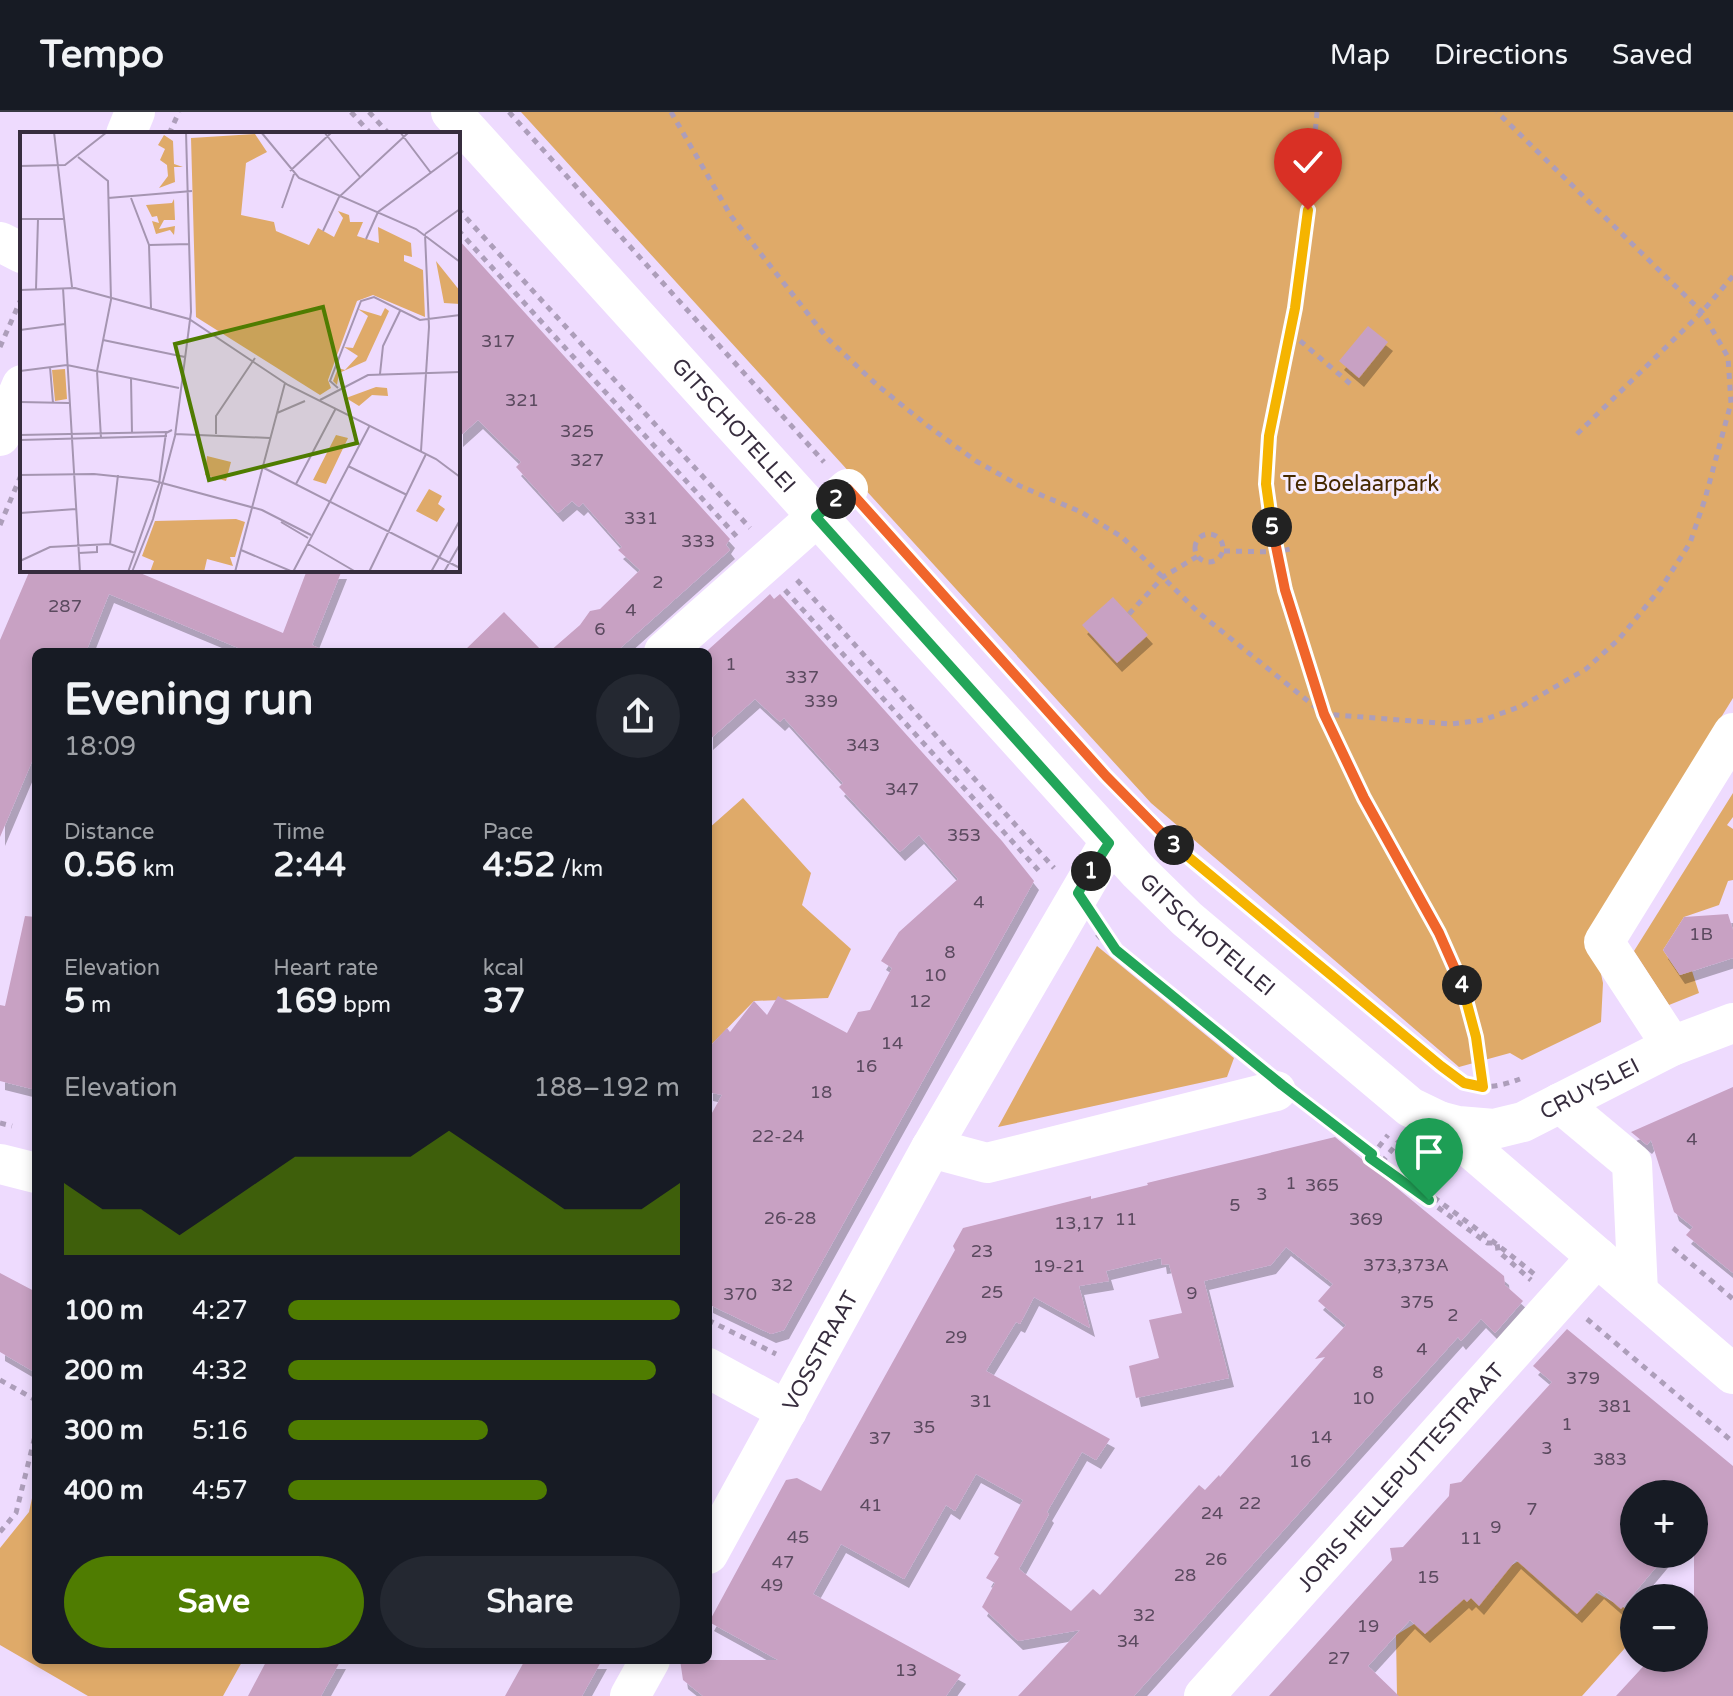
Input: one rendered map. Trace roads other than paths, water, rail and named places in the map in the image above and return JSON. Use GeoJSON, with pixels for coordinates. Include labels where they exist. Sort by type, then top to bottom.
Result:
{"type":"FeatureCollection","features":[{"type":"Feature","properties":{"kind":"street"},"geometry":{"type":"LineString","coordinates":[[127,132],[135,112]]}},
{"type":"Feature","properties":{"kind":"street","name":"GITSCHOTELLEI"},"geometry":{"type":"LineString","coordinates":[[451,112],[1109,843],[1187,919],[1410,1107],[1439,1121],[1733,1374]]}},
{"type":"Feature","properties":{"kind":"street"},"geometry":{"type":"LineString","coordinates":[[0,242],[20,252]]}},
{"type":"Feature","properties":{"kind":"street"},"geometry":{"type":"LineString","coordinates":[[0,436],[20,390]]}},
{"type":"Feature","properties":{"kind":"street"},"geometry":{"type":"LineString","coordinates":[[668,648],[848,489]]}},
{"type":"Feature","properties":{"kind":"street"},"geometry":{"type":"LineString","coordinates":[[1672,1046],[1604,942],[1733,733]]}},
{"type":"Feature","properties":{"kind":"street","name":"VOSSTRAAT"},"geometry":{"type":"LineString","coordinates":[[712,1547],[931,1148],[1109,843]]}},
{"type":"Feature","properties":{"kind":"street","name":"CRUYSLEI"},"geometry":{"type":"LineString","coordinates":[[1439,1121],[1494,1129],[1523,1122],[1672,1046],[1733,1023]]}},
{"type":"Feature","properties":{"kind":"street"},"geometry":{"type":"LineString","coordinates":[[931,1148],[987,1163],[1278,1086]]}},
{"type":"Feature","properties":{"kind":"street"},"geometry":{"type":"LineString","coordinates":[[1560,1103],[1632,1163],[1638,1292]]}},
{"type":"Feature","properties":{"kind":"street"},"geometry":{"type":"LineString","coordinates":[[0,1164],[32,1172]]}},
{"type":"Feature","properties":{"kind":"street","name":"JORIS HELLEPUTTESTRAAT"},"geometry":{"type":"LineString","coordinates":[[1204,1696],[1597,1257]]}},
{"type":"Feature","properties":{"kind":"street"},"geometry":{"type":"LineString","coordinates":[[712,1370],[787,1411]]}},
{"type":"Feature","properties":{"kind":"street"},"geometry":{"type":"LineString","coordinates":[[630,1696],[648,1664]]}},
{"type":"Feature","properties":{"kind":"park label","name":"Te Boelaarpark"},"geometry":{"type":"Point","coordinates":[1361,483]}}]}
